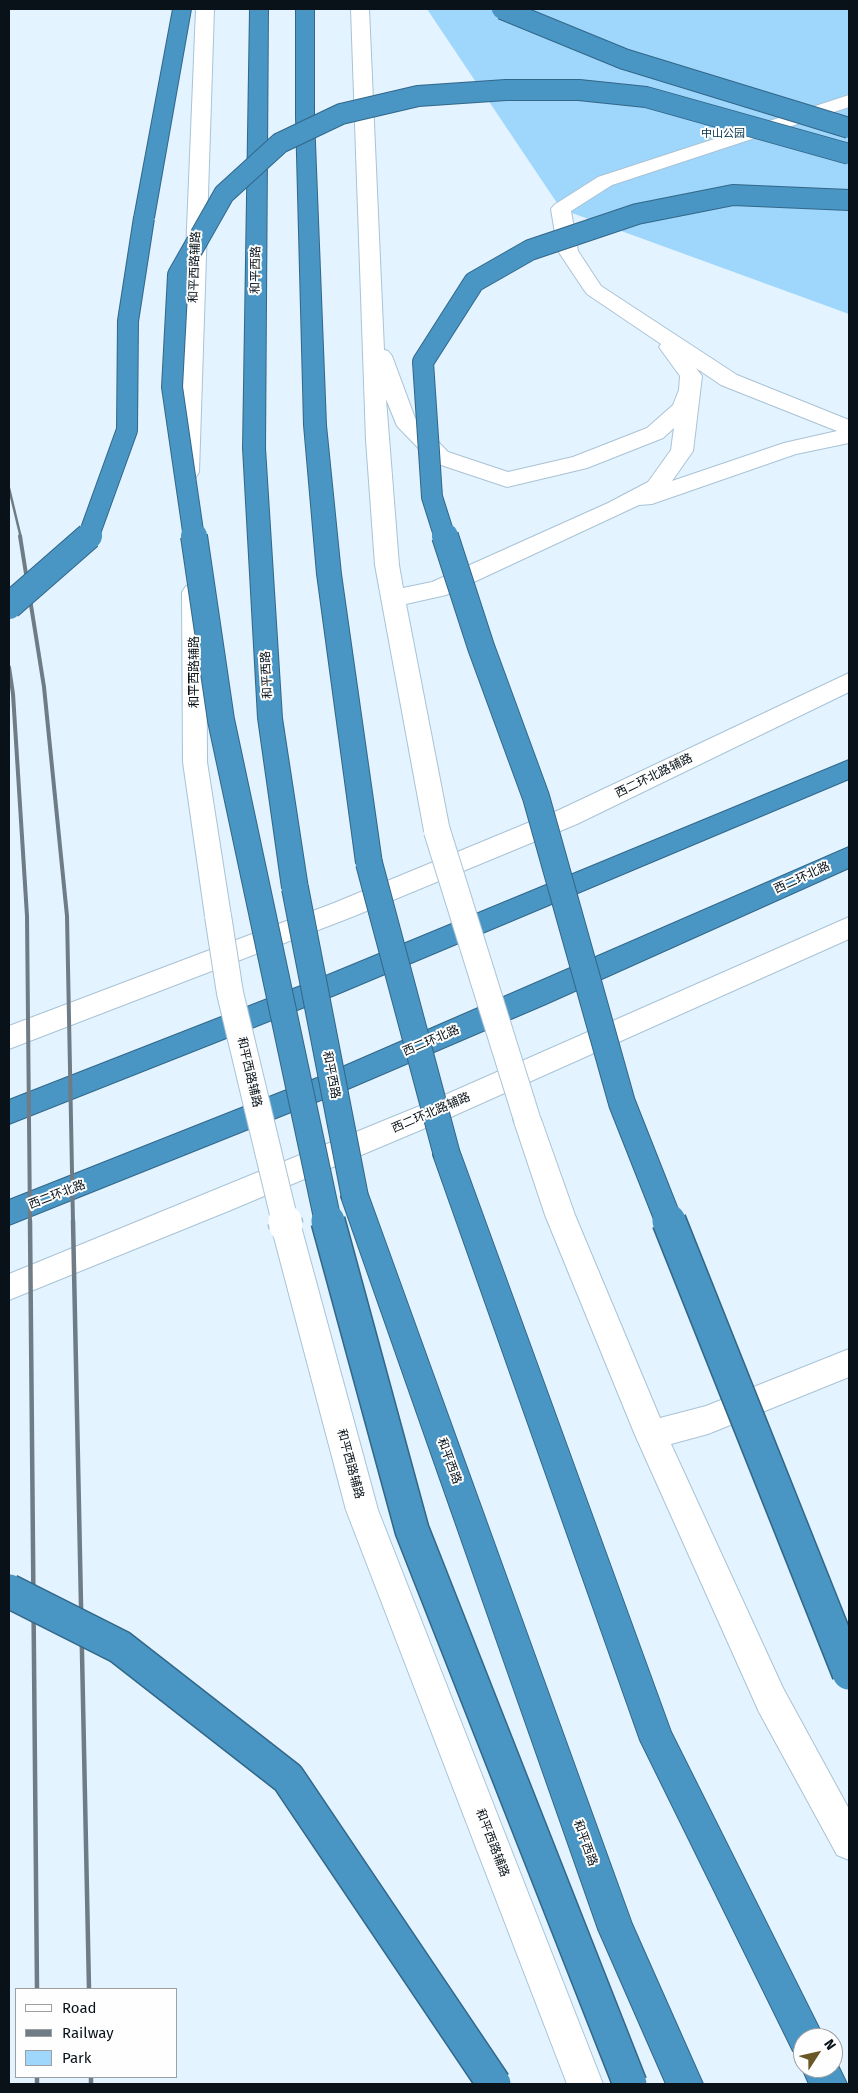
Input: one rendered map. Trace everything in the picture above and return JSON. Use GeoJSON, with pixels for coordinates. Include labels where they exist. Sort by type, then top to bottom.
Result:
{"type":"FeatureCollection","features":[{"type":"Feature","properties":{"kind":"highway"},"geometry":{"type":"LineString","coordinates":[[9,606],[88,539],[127,430],[128,321],[144,218],[182,9]]}},
{"type":"Feature","properties":{"kind":"highway","name":"和平西路"},"geometry":{"type":"LineString","coordinates":[[259,9],[254,448],[270,718],[295,888],[355,1197],[616,1929],[685,2084]]}},
{"type":"Feature","properties":{"kind":"highway"},"geometry":{"type":"LineString","coordinates":[[305,9],[305,117],[316,425],[329,574],[369,862],[447,1155],[657,1740],[801,2028]]}},
{"type":"Feature","properties":{"kind":"highway"},"geometry":{"type":"LineString","coordinates":[[502,9],[624,59],[849,128]]}},
{"type":"Feature","properties":{"kind":"highway"},"geometry":{"type":"LineString","coordinates":[[630,2084],[412,1530],[332,1241],[221,720],[172,387],[178,275],[224,194],[280,142],[341,114],[418,96],[506,90],[579,90],[646,97],[720,116],[849,154]]}},
{"type":"Feature","properties":{"kind":"highway"},"geometry":{"type":"LineString","coordinates":[[849,200],[733,195],[637,214],[530,250],[474,282],[423,362],[432,497],[481,647],[536,797],[622,1102],[849,1673]]}},
{"type":"Feature","properties":{"kind":"highway"},"geometry":{"type":"LineString","coordinates":[[9,1112],[117,1071],[568,890],[849,769]]}},
{"type":"Feature","properties":{"kind":"highway","name":"西二环北路"},"geometry":{"type":"LineString","coordinates":[[9,1213],[134,1165],[572,982],[849,857]]}},
{"type":"Feature","properties":{"kind":"highway"},"geometry":{"type":"LineString","coordinates":[[9,1592],[120,1647],[288,1778],[494,2084]]}},
{"type":"Feature","properties":{"kind":"main road","name":"和平西路辅路"},"geometry":{"type":"LineString","coordinates":[[205,9],[188,471],[194,600],[195,762],[230,993],[286,1226],[362,1510],[585,2084]]}},
{"type":"Feature","properties":{"kind":"main road"},"geometry":{"type":"LineString","coordinates":[[360,9],[377,440],[392,599],[437,831],[527,1119],[560,1215],[651,1435],[771,1700],[849,1843]]}},
{"type":"Feature","properties":{"kind":"main road"},"geometry":{"type":"LineString","coordinates":[[849,101],[605,182],[561,209],[568,251],[594,290],[660,332],[729,380],[849,428]]}},
{"type":"Feature","properties":{"kind":"main road"},"geometry":{"type":"LineString","coordinates":[[373,332],[405,421],[440,457],[507,480],[579,463],[655,433],[683,408],[691,376]]}},
{"type":"Feature","properties":{"kind":"main road"},"geometry":{"type":"LineString","coordinates":[[392,599],[438,589],[616,508],[656,487],[682,451],[691,376],[660,332]]}},
{"type":"Feature","properties":{"kind":"main road"},"geometry":{"type":"LineString","coordinates":[[616,508],[792,448],[849,436]]}},
{"type":"Feature","properties":{"kind":"main road","name":"西二环北路辅路"},"geometry":{"type":"LineString","coordinates":[[9,1038],[344,910],[568,817],[849,682]]}},
{"type":"Feature","properties":{"kind":"main road","name":"西二环北路辅路"},"geometry":{"type":"LineString","coordinates":[[9,1287],[184,1218],[634,1026],[849,927]]}},
{"type":"Feature","properties":{"kind":"main road"},"geometry":{"type":"LineString","coordinates":[[651,1435],[708,1420],[849,1363]]}},
{"type":"Feature","properties":{"kind":"green space","name":"中山公园"},"geometry":{"type":"Polygon","coordinates":[[[427,9],[849,9],[849,314],[561,209],[427,9]]]}},
{"type":"Feature","properties":{"kind":"railway"},"geometry":{"type":"LineString","coordinates":[[9,488],[21,538]]}},
{"type":"Feature","properties":{"kind":"railway"},"geometry":{"type":"LineString","coordinates":[[20,536],[44,687],[67,916],[73,1222]]}},
{"type":"Feature","properties":{"kind":"railway"},"geometry":{"type":"LineString","coordinates":[[9,667],[13,694],[27,916],[30,1222]]}},
{"type":"Feature","properties":{"kind":"railway"},"geometry":{"type":"LineString","coordinates":[[30,1221],[37,1988]]}},
{"type":"Feature","properties":{"kind":"railway"},"geometry":{"type":"LineString","coordinates":[[73,1221],[89,1988]]}},
{"type":"Feature","properties":{"kind":"railway"},"geometry":{"type":"LineString","coordinates":[[37,2078],[37,2084]]}},
{"type":"Feature","properties":{"kind":"railway"},"geometry":{"type":"LineString","coordinates":[[91,2078],[91,2084]]}}]}
